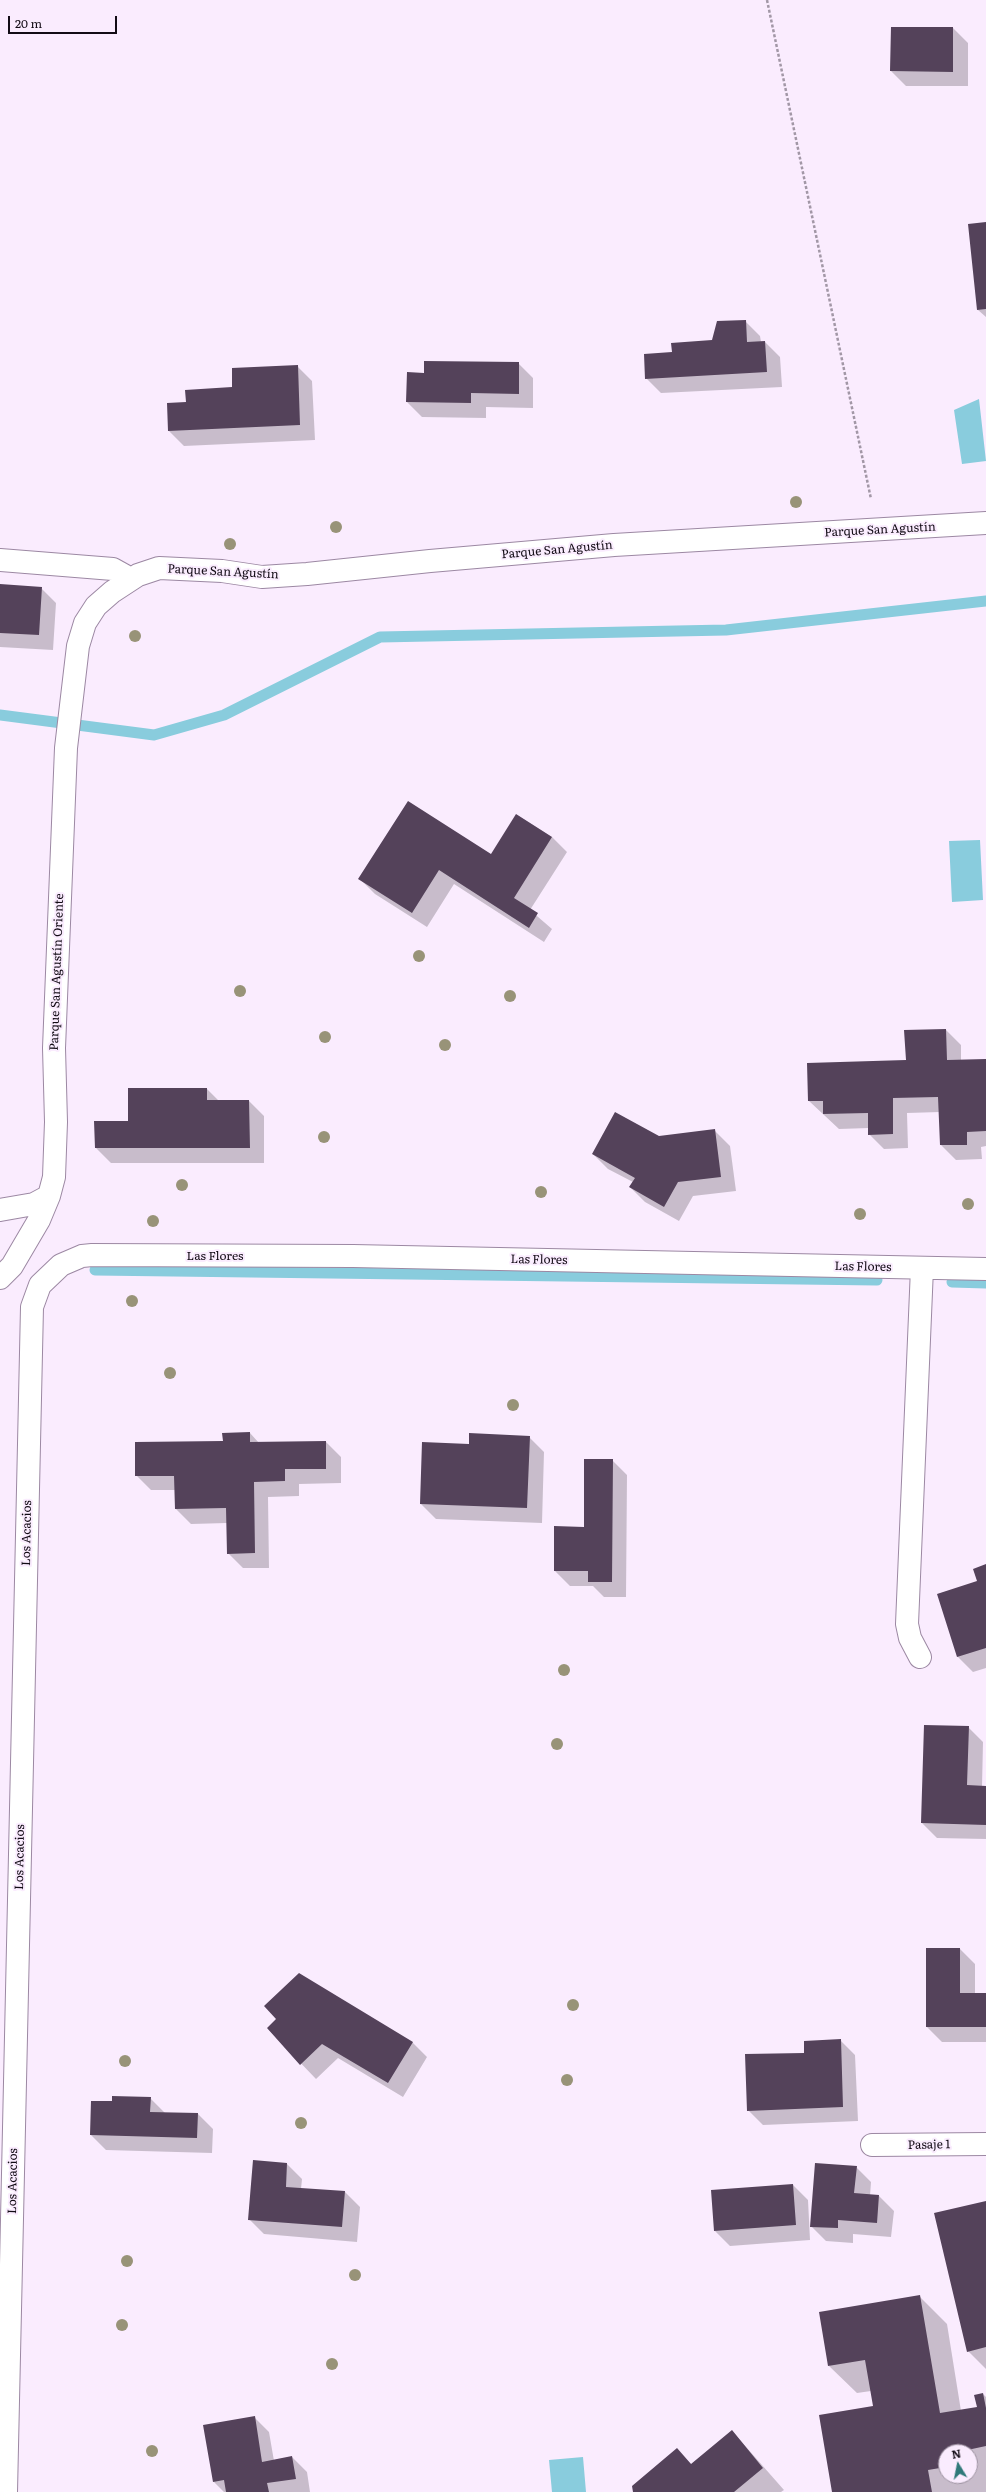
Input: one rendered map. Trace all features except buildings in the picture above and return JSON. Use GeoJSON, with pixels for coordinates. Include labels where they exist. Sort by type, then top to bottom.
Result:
{"type":"FeatureCollection","features":[{"type":"Feature","properties":{"kind":"street","name":"Parque San Agustín"},"geometry":{"type":"LineString","coordinates":[[131,579],[146,571],[159,568],[222,571],[262,577],[614,545],[986,523]]}},
{"type":"Feature","properties":{"kind":"street"},"geometry":{"type":"LineString","coordinates":[[0,560],[113,569],[131,579]]}},
{"type":"Feature","properties":{"kind":"street","name":"Parque San Agustín Oriente"},"geometry":{"type":"LineString","coordinates":[[0,1278],[21,1251],[49,1196],[54,1177],[56,1144],[54,1048],[66,748],[78,646],[86,623],[96,606],[131,579]]}},
{"type":"Feature","properties":{"kind":"street"},"geometry":{"type":"LineString","coordinates":[[0,1210],[34,1204],[49,1196]]}},
{"type":"Feature","properties":{"kind":"street","name":"Las Flores"},"geometry":{"type":"LineString","coordinates":[[92,1255],[361,1256],[986,1270]]}},
{"type":"Feature","properties":{"kind":"street","name":"Los Acacios"},"geometry":{"type":"LineString","coordinates":[[6,2492],[32,1307],[40,1286],[61,1264],[82,1256],[92,1255]]}},
{"type":"Feature","properties":{"kind":"street"},"geometry":{"type":"LineString","coordinates":[[920,1657],[910,1638],[907,1624],[922,1268]]}},
{"type":"Feature","properties":{"kind":"street","name":"Pasaje 1"},"geometry":{"type":"LineString","coordinates":[[872,2145],[986,2144]]}},
{"type":"Feature","properties":{"kind":"path"},"geometry":{"type":"LineString","coordinates":[[768,0],[872,501]]}},
{"type":"Feature","properties":{"kind":"water"},"geometry":{"type":"Polygon","coordinates":[[[979,399],[986,461],[962,464],[954,410],[979,399]]]}},
{"type":"Feature","properties":{"kind":"water"},"geometry":{"type":"Polygon","coordinates":[[[980,840],[983,900],[952,902],[949,841],[980,840]]]}},
{"type":"Feature","properties":{"kind":"water"},"geometry":{"type":"Polygon","coordinates":[[[583,2457],[586,2492],[552,2492],[549,2460],[583,2457]]]}},
{"type":"Feature","properties":{"kind":"waterway"},"geometry":{"type":"LineString","coordinates":[[0,715],[154,735],[224,715],[380,637],[726,630],[986,601]]}},
{"type":"Feature","properties":{"kind":"waterway"},"geometry":{"type":"LineString","coordinates":[[95,1270],[877,1280]]}},
{"type":"Feature","properties":{"kind":"waterway"},"geometry":{"type":"LineString","coordinates":[[952,1282],[986,1283]]}}]}
